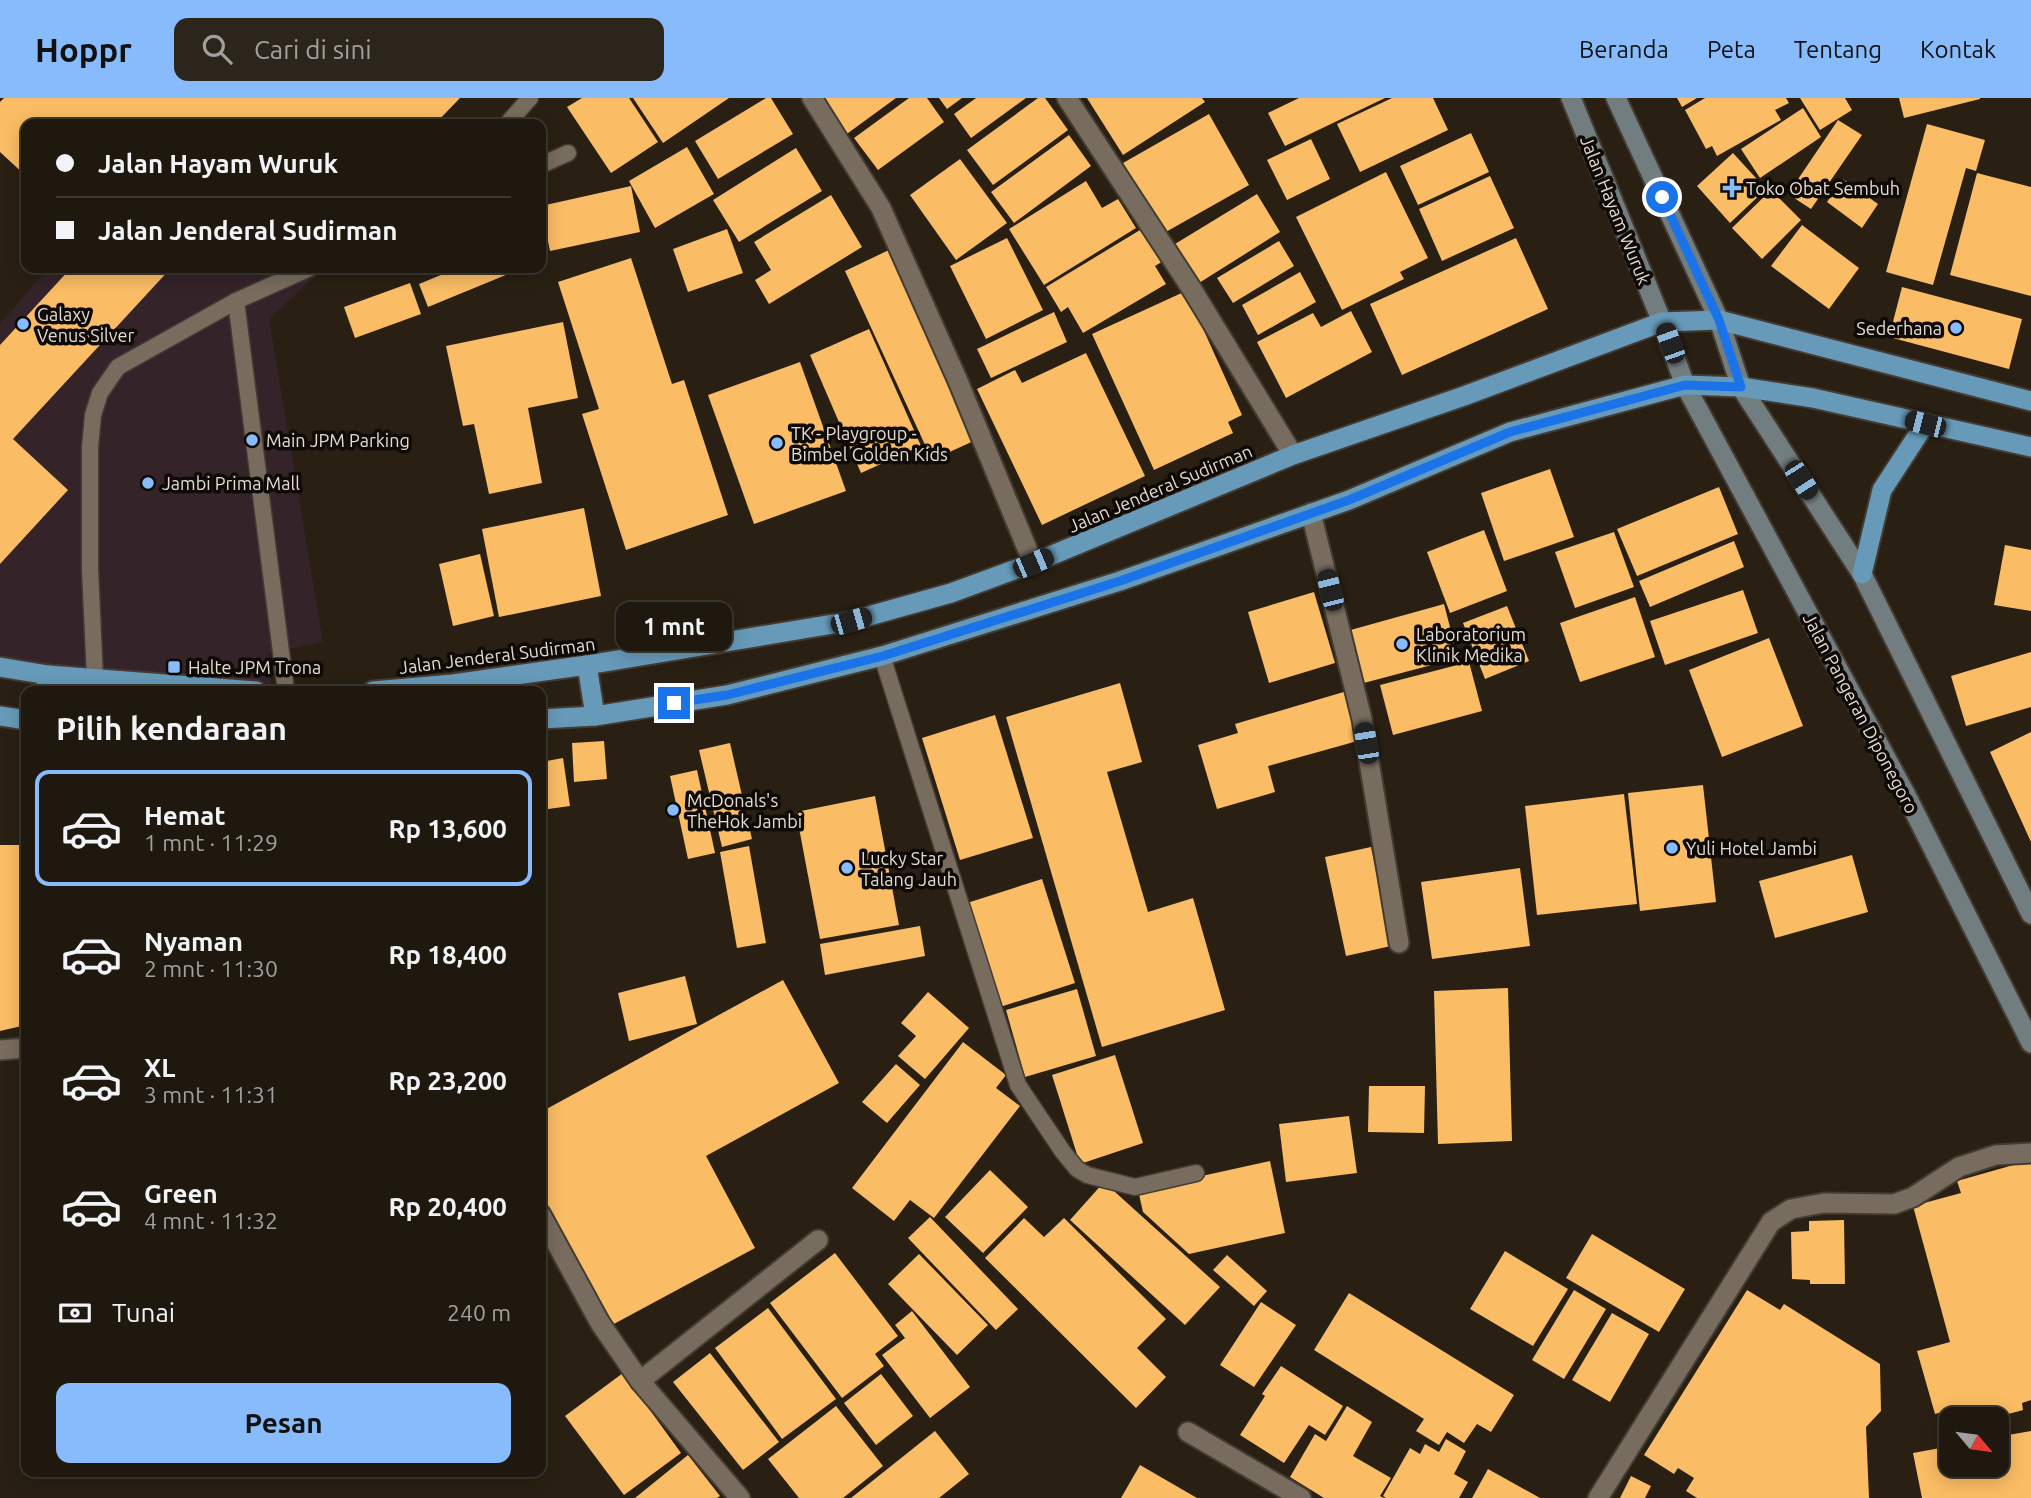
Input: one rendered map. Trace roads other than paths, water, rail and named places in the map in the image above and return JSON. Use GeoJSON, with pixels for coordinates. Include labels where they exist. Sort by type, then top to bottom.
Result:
{"type":"FeatureCollection","features":[{"type":"Feature","properties":{"kind":"highway","name":"Jalan Jenderal Sudirman"},"geometry":{"type":"LineString","coordinates":[[430,686],[587,665],[851,621],[951,593],[1033,563],[1293,455],[1464,397],[1662,322],[1719,320],[2031,401]]}},
{"type":"Feature","properties":{"kind":"highway"},"geometry":{"type":"LineString","coordinates":[[546,719],[595,716],[727,695],[883,656],[1120,581],[1349,500],[1510,432],[1685,385],[1741,387],[1813,398],[2031,447]]}},
{"type":"Feature","properties":{"kind":"highway"},"geometry":{"type":"LineString","coordinates":[[1862,574],[1882,490],[1925,424]]}},
{"type":"Feature","properties":{"kind":"highway"},"geometry":{"type":"LineString","coordinates":[[587,665],[595,716]]}},
{"type":"Feature","properties":{"kind":"highway"},"geometry":{"type":"LineString","coordinates":[[0,667],[47,683],[95,678],[194,686]]}},
{"type":"Feature","properties":{"kind":"highway"},"geometry":{"type":"LineString","coordinates":[[0,716],[21,719]]}},
{"type":"Feature","properties":{"kind":"main road","name":"Jalan Hayam Wuruk"},"geometry":{"type":"LineString","coordinates":[[1571,98],[1685,385]]}},
{"type":"Feature","properties":{"kind":"main road"},"geometry":{"type":"LineString","coordinates":[[1616,98],[1719,320],[1741,387],[1862,574],[2031,914]]}},
{"type":"Feature","properties":{"kind":"main road","name":"Jalan Pangeran Diponegoro"},"geometry":{"type":"LineString","coordinates":[[1685,385],[1906,795],[2031,1043]]}},
{"type":"Feature","properties":{"kind":"street"},"geometry":{"type":"LineString","coordinates":[[812,98],[881,208],[958,381],[1033,563]]}},
{"type":"Feature","properties":{"kind":"street"},"geometry":{"type":"LineString","coordinates":[[1067,98],[1186,279],[1293,455]]}},
{"type":"Feature","properties":{"kind":"street"},"geometry":{"type":"LineString","coordinates":[[1311,513],[1362,719],[1399,943]]}},
{"type":"Feature","properties":{"kind":"street"},"geometry":{"type":"LineString","coordinates":[[0,1050],[21,1048]]}},
{"type":"Feature","properties":{"kind":"street"},"geometry":{"type":"LineString","coordinates":[[1598,1498],[1771,1222],[1790,1209],[1824,1203],[1894,1204],[1913,1197],[1959,1167],[1996,1155],[2031,1153]]}},
{"type":"Feature","properties":{"kind":"street"},"geometry":{"type":"LineString","coordinates":[[546,1224],[600,1323],[640,1381],[740,1498]]}},
{"type":"Feature","properties":{"kind":"street"},"geometry":{"type":"LineString","coordinates":[[640,1381],[818,1240]]}},
{"type":"Feature","properties":{"kind":"street"},"geometry":{"type":"LineString","coordinates":[[1188,1432],[1301,1498]]}},
{"type":"Feature","properties":{"kind":"lane"},"geometry":{"type":"LineString","coordinates":[[511,119],[530,98]]}},
{"type":"Feature","properties":{"kind":"lane"},"geometry":{"type":"LineString","coordinates":[[546,163],[568,153]]}},
{"type":"Feature","properties":{"kind":"lane"},"geometry":{"type":"LineString","coordinates":[[95,678],[90,448],[93,415],[100,393],[118,367],[236,301],[299,273]]}},
{"type":"Feature","properties":{"kind":"lane"},"geometry":{"type":"LineString","coordinates":[[236,301],[285,686]]}},
{"type":"Feature","properties":{"kind":"lane"},"geometry":{"type":"LineString","coordinates":[[883,656],[1018,1085],[1063,1152],[1077,1169],[1087,1175],[1135,1187],[1196,1173]]}},
{"type":"Feature","properties":{"kind":"place","name":"Toko Obat Sembuh"},"geometry":{"type":"Point","coordinates":[1732,188]}},
{"type":"Feature","properties":{"kind":"place","name":"Galaxy Venus Silver"},"geometry":{"type":"Point","coordinates":[23,324]}},
{"type":"Feature","properties":{"kind":"place","name":"Sederhana"},"geometry":{"type":"Point","coordinates":[1956,328]}},
{"type":"Feature","properties":{"kind":"place","name":"Main JPM Parking"},"geometry":{"type":"Point","coordinates":[252,440]}},
{"type":"Feature","properties":{"kind":"place","name":"TK - Playgroup - Bimbel Golden Kids"},"geometry":{"type":"Point","coordinates":[777,443]}},
{"type":"Feature","properties":{"kind":"place","name":"Jambi Prima Mall"},"geometry":{"type":"Point","coordinates":[148,483]}},
{"type":"Feature","properties":{"kind":"place","name":"Laboratorium Klinik Medika"},"geometry":{"type":"Point","coordinates":[1402,644]}},
{"type":"Feature","properties":{"kind":"place","name":"Halte JPM Trona"},"geometry":{"type":"Point","coordinates":[174,667]}},
{"type":"Feature","properties":{"kind":"place","name":"McDonals's TheHok Jambi"},"geometry":{"type":"Point","coordinates":[673,810]}},
{"type":"Feature","properties":{"kind":"place","name":"Yuli Hotel Jambi"},"geometry":{"type":"Point","coordinates":[1672,848]}},
{"type":"Feature","properties":{"kind":"place","name":"Lucky Star Talang Jauh"},"geometry":{"type":"Point","coordinates":[847,868]}}]}
